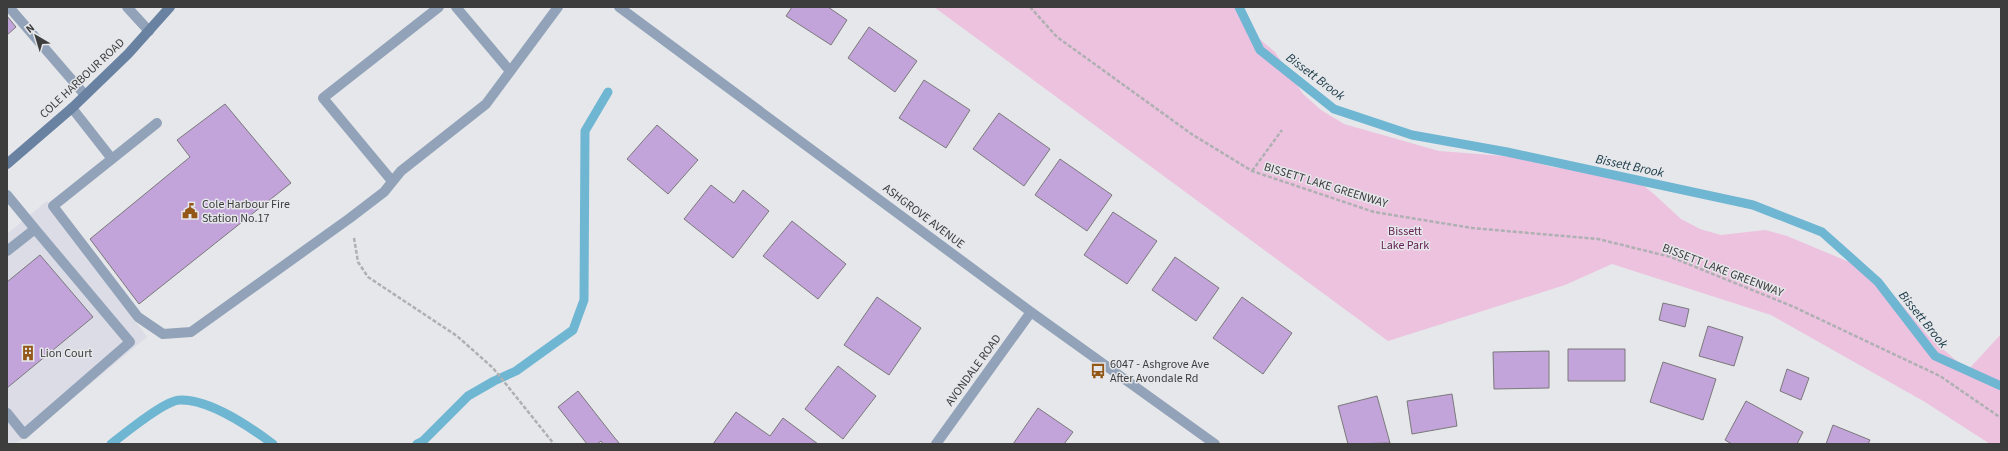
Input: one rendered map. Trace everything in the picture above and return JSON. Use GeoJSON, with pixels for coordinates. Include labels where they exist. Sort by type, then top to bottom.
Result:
{"type":"FeatureCollection","features":[{"type":"Feature","properties":{"kind":"main road","name":"COLE HARBOUR ROAD"},"geometry":{"type":"LineString","coordinates":[[7,164],[72,108],[128,54],[170,7]]}},
{"type":"Feature","properties":{"kind":"street"},"geometry":{"type":"LineString","coordinates":[[10,7],[85,95]]}},
{"type":"Feature","properties":{"kind":"street"},"geometry":{"type":"LineString","coordinates":[[127,7],[149,31]]}},
{"type":"Feature","properties":{"kind":"street"},"geometry":{"type":"LineString","coordinates":[[392,181],[324,98],[439,7]]}},
{"type":"Feature","properties":{"kind":"street"},"geometry":{"type":"LineString","coordinates":[[456,7],[510,72]]}},
{"type":"Feature","properties":{"kind":"street"},"geometry":{"type":"LineString","coordinates":[[157,124],[53,206],[138,317],[163,334],[191,332],[384,192],[401,171],[486,104],[558,7]]}},
{"type":"Feature","properties":{"kind":"street","name":"ASHGROVE AVENUE"},"geometry":{"type":"LineString","coordinates":[[619,7],[1031,312],[1215,444]]}},
{"type":"Feature","properties":{"kind":"street"},"geometry":{"type":"LineString","coordinates":[[72,108],[112,159]]}},
{"type":"Feature","properties":{"kind":"street"},"geometry":{"type":"LineString","coordinates":[[7,196],[130,342],[24,434],[7,413]]}},
{"type":"Feature","properties":{"kind":"street"},"geometry":{"type":"LineString","coordinates":[[7,251],[35,228]]}},
{"type":"Feature","properties":{"kind":"street","name":"AVONDALE ROAD"},"geometry":{"type":"LineString","coordinates":[[936,444],[1031,312]]}},
{"type":"Feature","properties":{"kind":"path","name":"BISSETT LAKE GREENWAY"},"geometry":{"type":"LineString","coordinates":[[1030,7],[1057,37],[1193,135],[1252,171],[1374,212],[1472,228],[1598,239],[1671,257],[1794,307],[1940,376],[2001,418]]}},
{"type":"Feature","properties":{"kind":"path","name":"BISSETT LAKE GREENWAY"},"geometry":{"type":"LineString","coordinates":[[1252,171],[1282,130]]}},
{"type":"Feature","properties":{"kind":"path"},"geometry":{"type":"LineString","coordinates":[[350,218],[358,262],[368,277],[452,332],[493,368],[554,444]]}},
{"type":"Feature","properties":{"kind":"shaded area"},"geometry":{"type":"Polygon","coordinates":[[[47,201],[147,337],[25,438],[14,444],[7,444],[7,234],[47,201]]]}},
{"type":"Feature","properties":{"kind":"green space","name":"Bissett Lake Park"},"geometry":{"type":"Polygon","coordinates":[[[934,7],[1240,7],[1250,31],[1275,52],[1303,94],[1321,110],[1344,124],[1439,151],[1517,157],[1552,167],[1595,172],[1626,179],[1643,185],[1681,219],[1700,229],[1721,235],[1765,230],[1787,236],[1854,264],[1880,279],[1930,338],[1958,362],[1969,369],[2001,334],[2001,444],[1990,444],[1925,402],[1771,315],[1612,264],[1565,285],[1388,341],[934,7]]]}},
{"type":"Feature","properties":{"kind":"building"},"geometry":{"type":"Polygon","coordinates":[[[792,7],[828,7],[847,20],[831,45],[786,16],[792,7]]]}},
{"type":"Feature","properties":{"kind":"building"},"geometry":{"type":"Polygon","coordinates":[[[7,16],[16,27],[7,35],[7,16]]]}},
{"type":"Feature","properties":{"kind":"building"},"geometry":{"type":"Polygon","coordinates":[[[869,27],[917,61],[895,92],[848,58],[869,27]]]}},
{"type":"Feature","properties":{"kind":"building"},"geometry":{"type":"Polygon","coordinates":[[[924,80],[970,110],[946,148],[899,118],[924,80]]]}},
{"type":"Feature","properties":{"kind":"building","name":"Cole Harbour Fire Station No.17"},"geometry":{"type":"Polygon","coordinates":[[[225,104],[291,183],[139,304],[90,239],[190,157],[177,140],[225,104]]]}},
{"type":"Feature","properties":{"kind":"building"},"geometry":{"type":"Polygon","coordinates":[[[999,113],[1050,149],[1024,186],[973,149],[999,113]]]}},
{"type":"Feature","properties":{"kind":"building"},"geometry":{"type":"Polygon","coordinates":[[[657,125],[698,160],[668,194],[627,159],[657,125]]]}},
{"type":"Feature","properties":{"kind":"building"},"geometry":{"type":"Polygon","coordinates":[[[1060,159],[1112,195],[1087,231],[1035,195],[1060,159]]]}},
{"type":"Feature","properties":{"kind":"building"},"geometry":{"type":"Polygon","coordinates":[[[711,185],[734,203],[743,190],[769,211],[733,258],[684,219],[711,185]]]}},
{"type":"Feature","properties":{"kind":"building"},"geometry":{"type":"Polygon","coordinates":[[[1113,212],[1157,241],[1127,284],[1084,255],[1113,212]]]}},
{"type":"Feature","properties":{"kind":"building"},"geometry":{"type":"Polygon","coordinates":[[[792,221],[846,264],[818,299],[763,256],[792,221]]]}},
{"type":"Feature","properties":{"kind":"building","name":"Lion Court"},"geometry":{"type":"Polygon","coordinates":[[[40,255],[93,317],[7,388],[7,282],[40,255]]]}},
{"type":"Feature","properties":{"kind":"building"},"geometry":{"type":"Polygon","coordinates":[[[1175,257],[1219,288],[1196,321],[1152,290],[1175,257]]]}},
{"type":"Feature","properties":{"kind":"building"},"geometry":{"type":"Polygon","coordinates":[[[877,297],[921,328],[889,375],[844,345],[877,297]]]}},
{"type":"Feature","properties":{"kind":"building"},"geometry":{"type":"Polygon","coordinates":[[[1242,297],[1292,333],[1263,374],[1213,338],[1242,297]]]}},
{"type":"Feature","properties":{"kind":"building"},"geometry":{"type":"Polygon","coordinates":[[[1663,303],[1689,309],[1685,327],[1659,320],[1663,303]]]}},
{"type":"Feature","properties":{"kind":"building"},"geometry":{"type":"Polygon","coordinates":[[[1708,326],[1743,337],[1734,366],[1699,356],[1708,326]]]}},
{"type":"Feature","properties":{"kind":"building"},"geometry":{"type":"Polygon","coordinates":[[[1568,349],[1625,349],[1625,381],[1568,381],[1568,349]]]}},
{"type":"Feature","properties":{"kind":"building"},"geometry":{"type":"Polygon","coordinates":[[[1549,351],[1549,388],[1494,389],[1493,352],[1549,351]]]}},
{"type":"Feature","properties":{"kind":"building"},"geometry":{"type":"Polygon","coordinates":[[[1663,362],[1716,379],[1703,420],[1650,402],[1663,362]]]}},
{"type":"Feature","properties":{"kind":"building"},"geometry":{"type":"Polygon","coordinates":[[[838,366],[876,396],[843,439],[805,409],[838,366]]]}},
{"type":"Feature","properties":{"kind":"building"},"geometry":{"type":"Polygon","coordinates":[[[1787,369],[1809,378],[1801,400],[1780,391],[1787,369]]]}},
{"type":"Feature","properties":{"kind":"building"},"geometry":{"type":"Polygon","coordinates":[[[578,391],[620,444],[603,444],[601,441],[597,444],[587,444],[558,407],[578,391]]]}},
{"type":"Feature","properties":{"kind":"building"},"geometry":{"type":"Polygon","coordinates":[[[1452,394],[1457,426],[1412,434],[1407,401],[1452,394]]]}},
{"type":"Feature","properties":{"kind":"building"},"geometry":{"type":"Polygon","coordinates":[[[1377,396],[1390,443],[1348,444],[1338,406],[1377,396]]]}},
{"type":"Feature","properties":{"kind":"building"},"geometry":{"type":"Polygon","coordinates":[[[1746,401],[1803,432],[1797,444],[1732,444],[1725,440],[1746,401]]]}},
{"type":"Feature","properties":{"kind":"building"},"geometry":{"type":"Polygon","coordinates":[[[1038,408],[1073,432],[1064,444],[1013,444],[1038,408]]]}},
{"type":"Feature","properties":{"kind":"building"},"geometry":{"type":"Polygon","coordinates":[[[736,412],[770,436],[783,418],[818,444],[713,444],[736,412]]]}},
{"type":"Feature","properties":{"kind":"building"},"geometry":{"type":"Polygon","coordinates":[[[1833,425],[1870,440],[1868,444],[1826,444],[1833,425]]]}},
{"type":"Feature","properties":{"kind":"waterway","name":"Bissett Brook"},"geometry":{"type":"LineString","coordinates":[[1239,7],[1260,50],[1334,109],[1412,135],[1507,152],[1753,205],[1822,232],[1878,282],[1935,356],[2001,386]]}},
{"type":"Feature","properties":{"kind":"waterway"},"geometry":{"type":"LineString","coordinates":[[417,444],[423,441],[468,396],[494,381],[516,371],[573,330],[584,300],[585,131],[608,92]]}},
{"type":"Feature","properties":{"kind":"waterway"},"geometry":{"type":"LineString","coordinates":[[111,444],[155,411],[173,401],[180,400],[192,401],[217,409],[241,422],[273,444]]}},
{"type":"Feature","properties":{"kind":"place","name":"Cole Harbour Fire Station No.17"},"geometry":{"type":"Point","coordinates":[190,211]}},
{"type":"Feature","properties":{"kind":"place","name":"Lion Court"},"geometry":{"type":"Point","coordinates":[28,353]}},
{"type":"Feature","properties":{"kind":"place","name":"6047 - Ashgrove Ave After Avondale Rd"},"geometry":{"type":"Point","coordinates":[1098,371]}}]}
